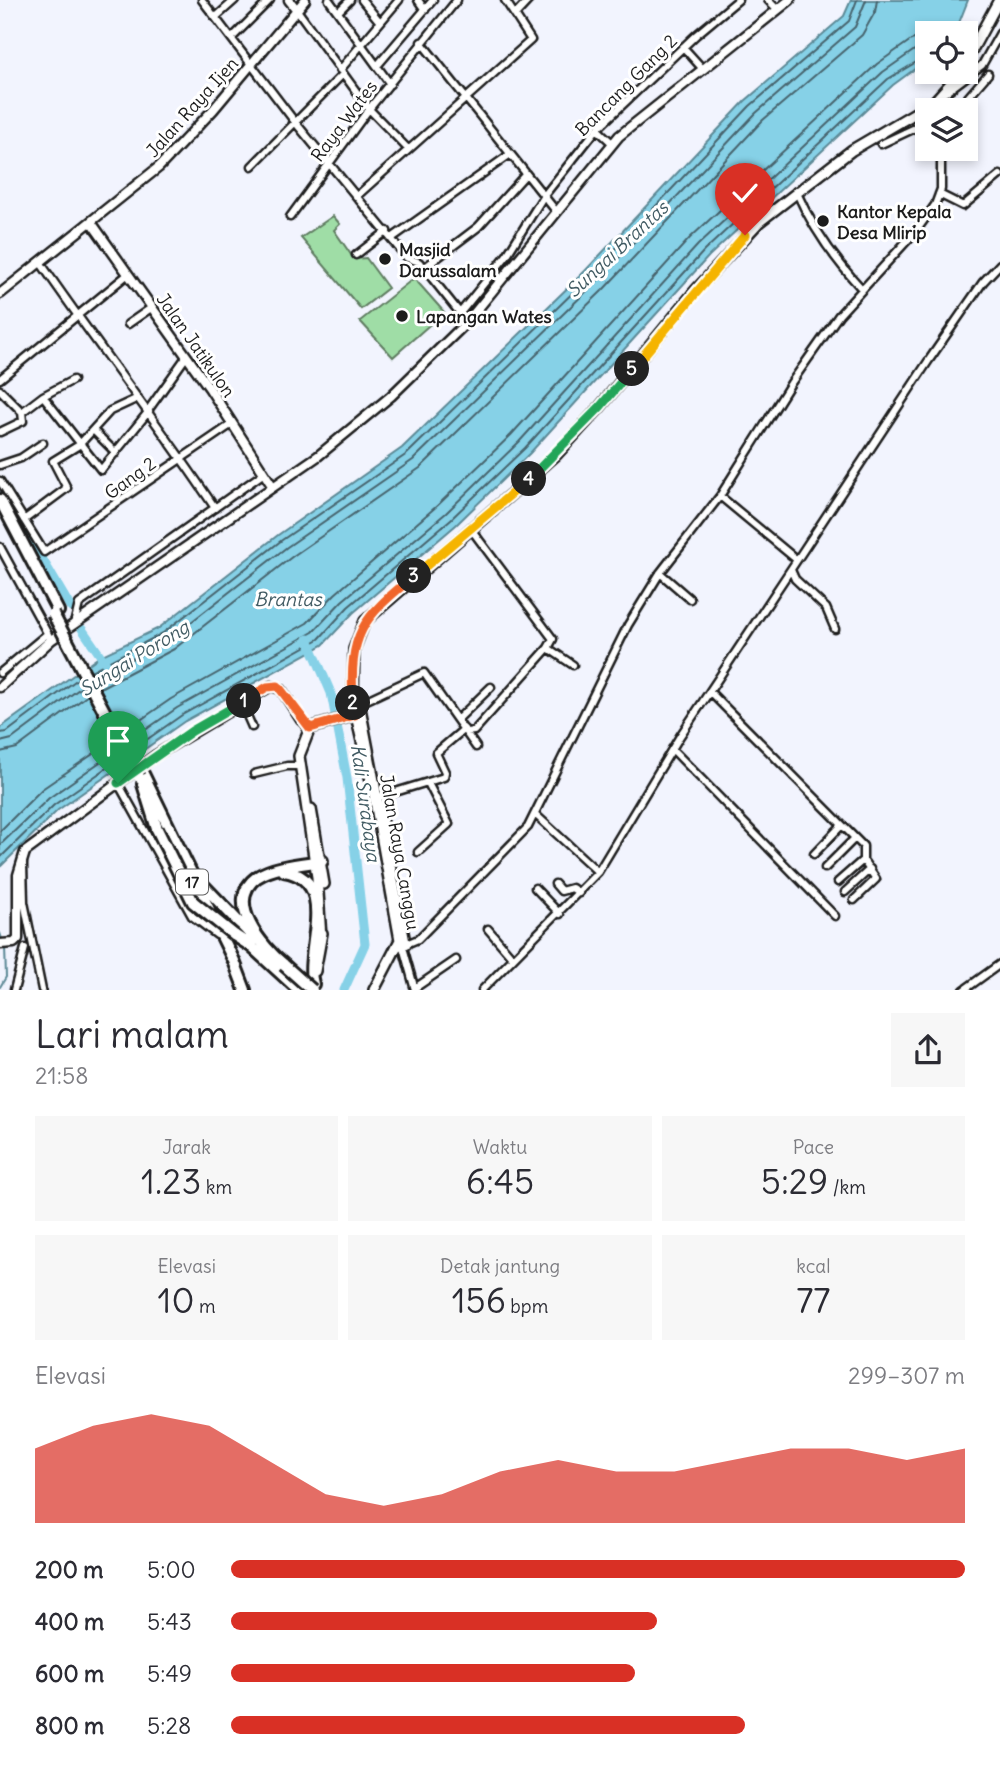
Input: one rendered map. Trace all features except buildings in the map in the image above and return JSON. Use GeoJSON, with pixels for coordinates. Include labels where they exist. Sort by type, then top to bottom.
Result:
{"type":"FeatureCollection","features":[{"type":"Feature","properties":{"kind":"highway","name":"17"},"geometry":{"type":"LineString","coordinates":[[0,500],[142,778],[187,860],[245,990]]}},
{"type":"Feature","properties":{"kind":"highway","name":"17"},"geometry":{"type":"LineString","coordinates":[[0,512],[56,612]]}},
{"type":"Feature","properties":{"kind":"highway","name":"17"},"geometry":{"type":"LineString","coordinates":[[142,778],[218,935],[239,990]]}},
{"type":"Feature","properties":{"kind":"highway"},"geometry":{"type":"LineString","coordinates":[[142,778],[157,829],[193,902],[251,946],[299,990]]}},
{"type":"Feature","properties":{"kind":"highway"},"geometry":{"type":"LineString","coordinates":[[187,860],[220,906],[312,988]]}},
{"type":"Feature","properties":{"kind":"highway"},"geometry":{"type":"LineString","coordinates":[[282,964],[254,929],[244,907],[248,886],[255,879],[278,870],[318,861]]}},
{"type":"Feature","properties":{"kind":"highway"},"geometry":{"type":"LineString","coordinates":[[278,870],[300,877],[313,896],[316,920],[312,988]]}},
{"type":"Feature","properties":{"kind":"main road"},"geometry":{"type":"LineString","coordinates":[[289,0],[297,10]]}},
{"type":"Feature","properties":{"kind":"main road","name":"Jalan Raya Ijen"},"geometry":{"type":"LineString","coordinates":[[0,294],[159,167],[252,64],[305,0]]}},
{"type":"Feature","properties":{"kind":"main road"},"geometry":{"type":"LineString","coordinates":[[0,687],[49,637],[74,624],[318,456],[391,396],[467,322],[612,143],[702,68],[790,0]]}},
{"type":"Feature","properties":{"kind":"main road"},"geometry":{"type":"LineString","coordinates":[[978,39],[999,0]]}},
{"type":"Feature","properties":{"kind":"main road","name":"Jalan Raya Canggu"},"geometry":{"type":"LineString","coordinates":[[941,98],[952,84]]}},
{"type":"Feature","properties":{"kind":"main road","name":"Jalan Raya Canggu"},"geometry":{"type":"LineString","coordinates":[[374,990],[403,946],[372,785],[355,715],[357,704],[354,649],[365,621],[555,455],[600,407],[745,235],[796,191],[852,150],[915,117]]}},
{"type":"Feature","properties":{"kind":"main road","name":"Jalan Jatikulon"},"geometry":{"type":"LineString","coordinates":[[91,222],[273,487]]}},
{"type":"Feature","properties":{"kind":"main road"},"geometry":{"type":"LineString","coordinates":[[8,943],[21,859],[37,842],[118,783],[192,731],[267,687],[278,686],[313,726]]}},
{"type":"Feature","properties":{"kind":"main road"},"geometry":{"type":"LineString","coordinates":[[312,988],[324,918],[318,861],[300,766],[300,747],[313,726],[355,715]]}},
{"type":"Feature","properties":{"kind":"street"},"geometry":{"type":"LineString","coordinates":[[202,0],[295,122],[358,195],[407,258],[419,262],[467,322]]}},
{"type":"Feature","properties":{"kind":"street"},"geometry":{"type":"LineString","coordinates":[[216,17],[235,0]]}},
{"type":"Feature","properties":{"kind":"street"},"geometry":{"type":"LineString","coordinates":[[232,38],[270,0]]}},
{"type":"Feature","properties":{"kind":"street"},"geometry":{"type":"LineString","coordinates":[[329,0],[390,84]]}},
{"type":"Feature","properties":{"kind":"street"},"geometry":{"type":"LineString","coordinates":[[338,12],[350,0]]}},
{"type":"Feature","properties":{"kind":"street"},"geometry":{"type":"LineString","coordinates":[[362,0],[380,22]]}},
{"type":"Feature","properties":{"kind":"street"},"geometry":{"type":"LineString","coordinates":[[385,0],[391,9]]}},
{"type":"Feature","properties":{"kind":"street"},"geometry":{"type":"LineString","coordinates":[[252,166],[342,72],[362,43],[399,0]]}},
{"type":"Feature","properties":{"kind":"street"},"geometry":{"type":"LineString","coordinates":[[418,0],[425,10]]}},
{"type":"Feature","properties":{"kind":"street"},"geometry":{"type":"LineString","coordinates":[[377,66],[433,0]]}},
{"type":"Feature","properties":{"kind":"street","name":"Raya Wates"},"geometry":{"type":"LineString","coordinates":[[290,217],[369,109],[457,0]]}},
{"type":"Feature","properties":{"kind":"street"},"geometry":{"type":"LineString","coordinates":[[358,195],[464,97],[531,40],[505,0]]}},
{"type":"Feature","properties":{"kind":"street"},"geometry":{"type":"LineString","coordinates":[[515,15],[529,0]]}},
{"type":"Feature","properties":{"kind":"street","name":"Bancang Gang 2"},"geometry":{"type":"LineString","coordinates":[[460,313],[508,255],[543,197],[597,130],[683,47],[738,0]]}},
{"type":"Feature","properties":{"kind":"street"},"geometry":{"type":"LineString","coordinates":[[768,0],[778,10]]}},
{"type":"Feature","properties":{"kind":"street"},"geometry":{"type":"LineString","coordinates":[[297,10],[369,109],[408,149]]}},
{"type":"Feature","properties":{"kind":"street"},"geometry":{"type":"LineString","coordinates":[[944,94],[982,65],[1000,33]]}},
{"type":"Feature","properties":{"kind":"street"},"geometry":{"type":"LineString","coordinates":[[421,42],[556,211]]}},
{"type":"Feature","properties":{"kind":"street"},"geometry":{"type":"LineString","coordinates":[[683,47],[702,68]]}},
{"type":"Feature","properties":{"kind":"street"},"geometry":{"type":"LineString","coordinates":[[967,98],[988,74]]}},
{"type":"Feature","properties":{"kind":"street"},"geometry":{"type":"LineString","coordinates":[[881,144],[915,128]]}},
{"type":"Feature","properties":{"kind":"street"},"geometry":{"type":"LineString","coordinates":[[597,130],[612,143]]}},
{"type":"Feature","properties":{"kind":"street"},"geometry":{"type":"LineString","coordinates":[[392,238],[509,155]]}},
{"type":"Feature","properties":{"kind":"street"},"geometry":{"type":"LineString","coordinates":[[403,946],[418,939],[515,843],[536,815],[602,675],[660,573],[720,496],[791,383],[862,289],[916,231],[940,194],[942,161]]}},
{"type":"Feature","properties":{"kind":"street"},"geometry":{"type":"LineString","coordinates":[[424,268],[478,227],[525,175]]}},
{"type":"Feature","properties":{"kind":"street"},"geometry":{"type":"LineString","coordinates":[[940,194],[963,206],[1000,175]]}},
{"type":"Feature","properties":{"kind":"street"},"geometry":{"type":"LineString","coordinates":[[796,191],[805,212],[838,262],[862,289]]}},
{"type":"Feature","properties":{"kind":"street"},"geometry":{"type":"LineString","coordinates":[[356,255],[387,231]]}},
{"type":"Feature","properties":{"kind":"street"},"geometry":{"type":"LineString","coordinates":[[508,255],[517,262]]}},
{"type":"Feature","properties":{"kind":"street"},"geometry":{"type":"LineString","coordinates":[[40,262],[149,410],[215,508]]}},
{"type":"Feature","properties":{"kind":"street"},"geometry":{"type":"LineString","coordinates":[[482,990],[560,914],[598,872],[672,749],[952,327],[983,282],[1000,264]]}},
{"type":"Feature","properties":{"kind":"street"},"geometry":{"type":"LineString","coordinates":[[0,379],[127,275]]}},
{"type":"Feature","properties":{"kind":"street"},"geometry":{"type":"LineString","coordinates":[[128,324],[151,308]]}},
{"type":"Feature","properties":{"kind":"street"},"geometry":{"type":"LineString","coordinates":[[43,396],[100,470],[149,410],[186,357]]}},
{"type":"Feature","properties":{"kind":"street"},"geometry":{"type":"LineString","coordinates":[[22,412],[43,396],[73,380]]}},
{"type":"Feature","properties":{"kind":"street"},"geometry":{"type":"LineString","coordinates":[[0,432],[23,421],[22,412],[2,395]]}},
{"type":"Feature","properties":{"kind":"street"},"geometry":{"type":"LineString","coordinates":[[0,481],[24,520],[66,489],[53,462],[79,445],[110,411],[138,398]]}},
{"type":"Feature","properties":{"kind":"street","name":"Gang 2"},"geometry":{"type":"LineString","coordinates":[[24,520],[43,552],[122,502],[232,424]]}},
{"type":"Feature","properties":{"kind":"street"},"geometry":{"type":"LineString","coordinates":[[93,430],[116,453]]}},
{"type":"Feature","properties":{"kind":"street"},"geometry":{"type":"LineString","coordinates":[[0,465],[21,458],[43,443]]}},
{"type":"Feature","properties":{"kind":"street"},"geometry":{"type":"LineString","coordinates":[[74,624],[79,604],[264,473]]}},
{"type":"Feature","properties":{"kind":"street"},"geometry":{"type":"LineString","coordinates":[[720,496],[797,561]]}},
{"type":"Feature","properties":{"kind":"street"},"geometry":{"type":"LineString","coordinates":[[379,797],[446,775],[437,757],[437,751],[465,731],[474,731],[552,641],[551,634],[471,529]]}},
{"type":"Feature","properties":{"kind":"street"},"geometry":{"type":"LineString","coordinates":[[0,547],[49,637],[0,673]]}},
{"type":"Feature","properties":{"kind":"street"},"geometry":{"type":"LineString","coordinates":[[791,570],[795,579],[825,608],[835,629]]}},
{"type":"Feature","properties":{"kind":"street"},"geometry":{"type":"LineString","coordinates":[[660,573],[690,599]]}},
{"type":"Feature","properties":{"kind":"street"},"geometry":{"type":"LineString","coordinates":[[548,648],[573,665]]}},
{"type":"Feature","properties":{"kind":"street"},"geometry":{"type":"LineString","coordinates":[[456,960],[415,989],[403,946],[379,797],[357,704],[424,673],[476,747]]}},
{"type":"Feature","properties":{"kind":"street"},"geometry":{"type":"LineString","coordinates":[[457,720],[491,687]]}},
{"type":"Feature","properties":{"kind":"street"},"geometry":{"type":"LineString","coordinates":[[710,692],[864,849],[863,860],[876,880],[854,900]]}},
{"type":"Feature","properties":{"kind":"street"},"geometry":{"type":"LineString","coordinates":[[241,702],[251,727]]}},
{"type":"Feature","properties":{"kind":"street"},"geometry":{"type":"LineString","coordinates":[[672,749],[835,916]]}},
{"type":"Feature","properties":{"kind":"street"},"geometry":{"type":"LineString","coordinates":[[254,774],[287,766],[300,766]]}},
{"type":"Feature","properties":{"kind":"street"},"geometry":{"type":"LineString","coordinates":[[118,783],[192,916],[218,935]]}},
{"type":"Feature","properties":{"kind":"street"},"geometry":{"type":"LineString","coordinates":[[418,852],[449,824],[428,783]]}},
{"type":"Feature","properties":{"kind":"street"},"geometry":{"type":"LineString","coordinates":[[536,815],[598,872]]}},
{"type":"Feature","properties":{"kind":"street"},"geometry":{"type":"LineString","coordinates":[[814,854],[842,825]]}},
{"type":"Feature","properties":{"kind":"street"},"geometry":{"type":"LineString","coordinates":[[825,868],[855,838]]}},
{"type":"Feature","properties":{"kind":"street"},"geometry":{"type":"LineString","coordinates":[[21,859],[24,902],[42,990]]}},
{"type":"Feature","properties":{"kind":"street"},"geometry":{"type":"LineString","coordinates":[[838,882],[863,860]]}},
{"type":"Feature","properties":{"kind":"street"},"geometry":{"type":"LineString","coordinates":[[845,892],[870,869]]}},
{"type":"Feature","properties":{"kind":"street"},"geometry":{"type":"LineString","coordinates":[[555,884],[561,891],[572,888],[579,893]]}},
{"type":"Feature","properties":{"kind":"street"},"geometry":{"type":"LineString","coordinates":[[535,888],[560,914]]}},
{"type":"Feature","properties":{"kind":"street"},"geometry":{"type":"LineString","coordinates":[[488,929],[513,958]]}},
{"type":"Feature","properties":{"kind":"street"},"geometry":{"type":"LineString","coordinates":[[8,943],[35,950]]}},
{"type":"Feature","properties":{"kind":"street"},"geometry":{"type":"LineString","coordinates":[[13,990],[25,948]]}},
{"type":"Feature","properties":{"kind":"street"},"geometry":{"type":"LineString","coordinates":[[967,989],[1000,964]]}},
{"type":"Feature","properties":{"kind":"green space"},"geometry":{"type":"Polygon","coordinates":[[[333,216],[340,224],[334,230],[354,259],[366,258],[388,288],[361,309],[301,238],[333,216]]]}},
{"type":"Feature","properties":{"kind":"green space","name":"Lapangan Wates"},"geometry":{"type":"Polygon","coordinates":[[[414,278],[444,312],[393,357],[360,321],[414,278]]]}},
{"type":"Feature","properties":{"kind":"water","name":"Brantas"},"geometry":{"type":"Polygon","coordinates":[[[851,0],[968,0],[960,21],[915,21],[915,69],[893,85],[709,256],[530,453],[456,525],[353,613],[323,645],[185,721],[58,810],[0,867],[0,728],[100,656],[159,628],[278,535],[402,448],[585,271],[745,101],[844,16],[851,0]]]}},
{"type":"Feature","properties":{"kind":"waterway"},"geometry":{"type":"LineString","coordinates":[[4,493],[71,608]]}},
{"type":"Feature","properties":{"kind":"waterway","name":"Sungai Porong"},"geometry":{"type":"LineString","coordinates":[[82,629],[107,665]]}},
{"type":"Feature","properties":{"kind":"waterway","name":"Kali Surabaya"},"geometry":{"type":"LineString","coordinates":[[308,639],[331,693],[347,778],[365,944],[344,990]]}},
{"type":"Feature","properties":{"kind":"waterway"},"geometry":{"type":"LineString","coordinates":[[0,933],[3,942]]}},
{"type":"Feature","properties":{"kind":"waterway"},"geometry":{"type":"LineString","coordinates":[[0,987],[6,977],[5,947]]}},
{"type":"Feature","properties":{"kind":"place","name":"Kantor Kepala Desa Mlirip"},"geometry":{"type":"Point","coordinates":[823,221]}},
{"type":"Feature","properties":{"kind":"place","name":"Masjid Darussalam"},"geometry":{"type":"Point","coordinates":[385,259]}},
{"type":"Feature","properties":{"kind":"place","name":"Lapangan Wates"},"geometry":{"type":"Point","coordinates":[402,316]}},
{"type":"Feature","properties":{"kind":"route"},"geometry":{"type":"LineString","coordinates":[[118,783],[192,731],[267,687],[278,686],[300,720],[310,728],[355,715],[351,665],[357,637],[365,621],[398,589],[541,470],[600,407],[745,235]]}},
{"type":"Feature","properties":{"kind":"water label","name":"Sungai Brantas"},"geometry":{"type":"Point","coordinates":[617,249]}}]}
